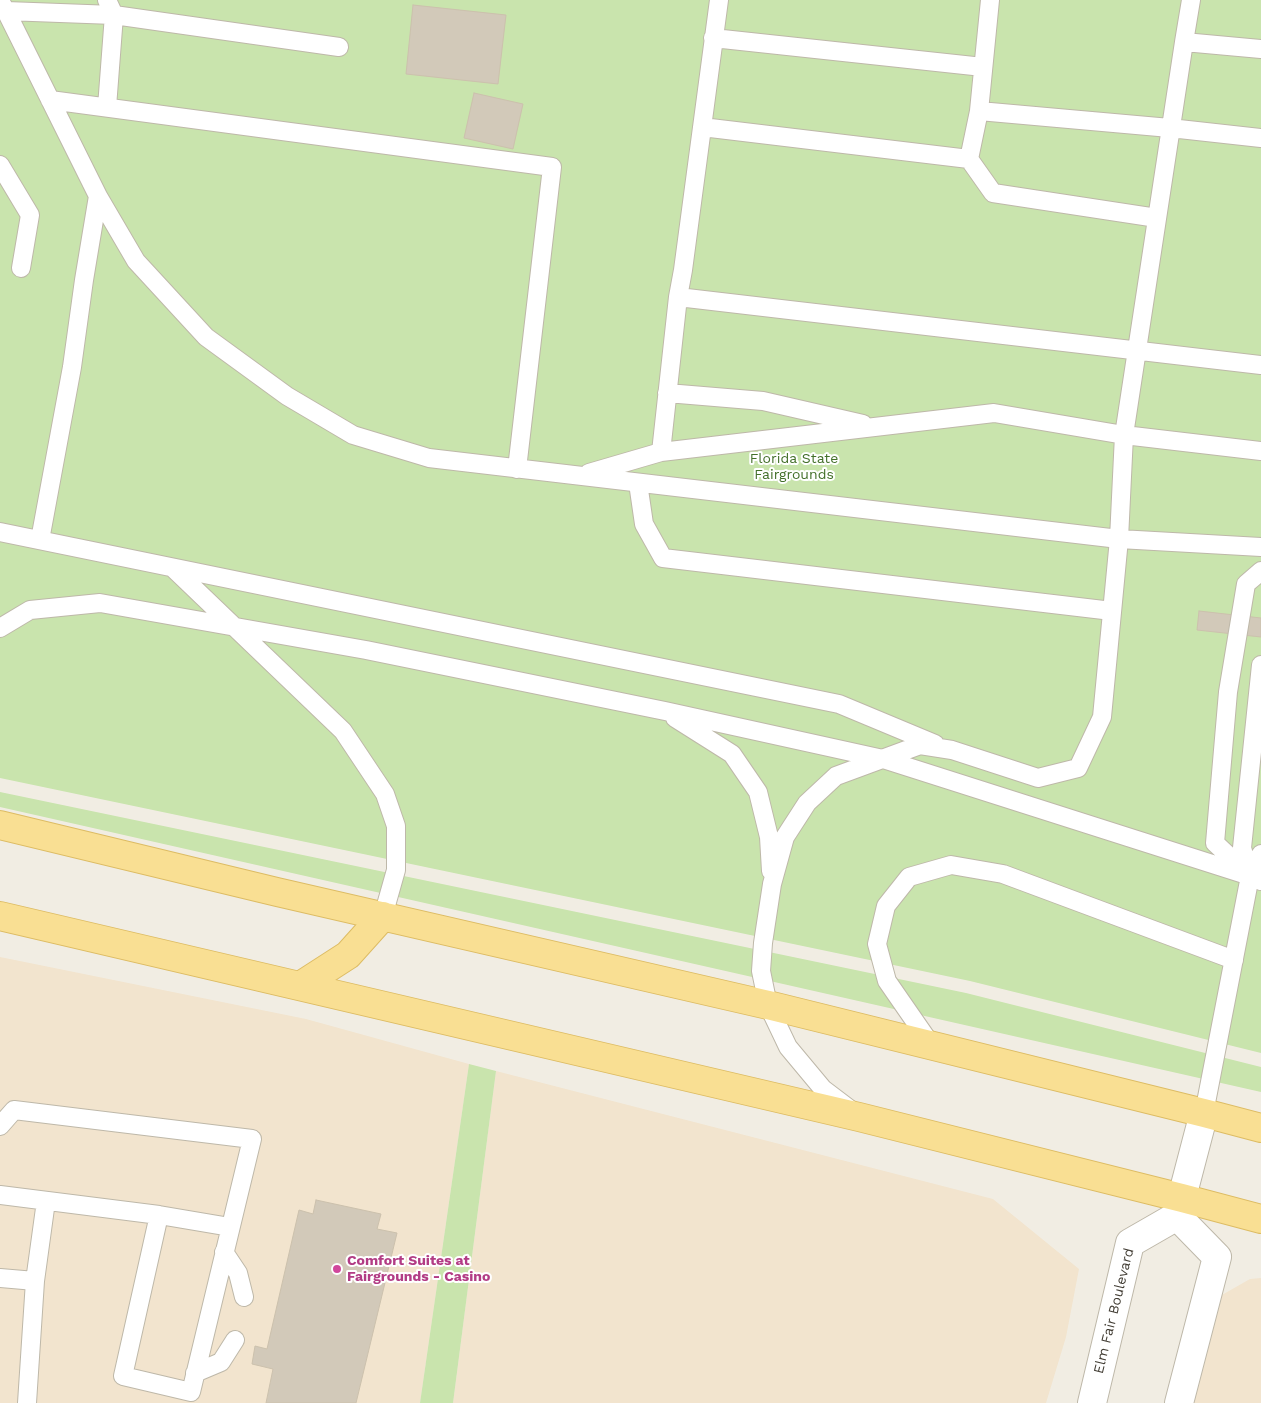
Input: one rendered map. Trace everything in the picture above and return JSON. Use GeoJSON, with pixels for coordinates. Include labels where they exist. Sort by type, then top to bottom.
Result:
{"type":"FeatureCollection","features":[{"type":"Feature","properties":{"kind":"main road"},"geometry":{"type":"LineString","coordinates":[[0,825],[277,892],[768,1005],[1204,1112],[1261,1128]]}},
{"type":"Feature","properties":{"kind":"main road"},"geometry":{"type":"LineString","coordinates":[[0,916],[859,1117],[1179,1207],[1261,1219]]}},
{"type":"Feature","properties":{"kind":"main road"},"geometry":{"type":"LineString","coordinates":[[300,986],[348,955],[383,916]]}},
{"type":"Feature","properties":{"kind":"street"},"geometry":{"type":"LineString","coordinates":[[1179,1403],[1216,1256],[1179,1207],[1204,1112]]}},
{"type":"Feature","properties":{"kind":"street","name":"Elm Fair Boulevard"},"geometry":{"type":"LineString","coordinates":[[1092,1403],[1130,1243],[1179,1207]]}},
{"type":"Feature","properties":{"kind":"lane"},"geometry":{"type":"LineString","coordinates":[[661,452],[678,297],[719,0]]}},
{"type":"Feature","properties":{"kind":"lane"},"geometry":{"type":"LineString","coordinates":[[990,0],[979,111],[969,159],[993,193],[1157,218]]}},
{"type":"Feature","properties":{"kind":"lane"},"geometry":{"type":"LineString","coordinates":[[0,532],[838,704],[952,750],[1038,778],[1078,768],[1102,717],[1120,539],[1124,435],[1191,0]]}},
{"type":"Feature","properties":{"kind":"lane"},"geometry":{"type":"LineString","coordinates":[[339,47],[111,7],[3,6],[98,196],[136,261],[206,338],[287,396],[353,435],[429,458],[1120,539],[1261,547]]}},
{"type":"Feature","properties":{"kind":"lane"},"geometry":{"type":"LineString","coordinates":[[107,108],[111,7]]}},
{"type":"Feature","properties":{"kind":"lane"},"geometry":{"type":"LineString","coordinates":[[713,38],[983,67]]}},
{"type":"Feature","properties":{"kind":"lane"},"geometry":{"type":"LineString","coordinates":[[1184,42],[1261,49]]}},
{"type":"Feature","properties":{"kind":"lane"},"geometry":{"type":"LineString","coordinates":[[50,100],[552,167],[517,468]]}},
{"type":"Feature","properties":{"kind":"lane"},"geometry":{"type":"LineString","coordinates":[[979,111],[1261,138]]}},
{"type":"Feature","properties":{"kind":"lane"},"geometry":{"type":"LineString","coordinates":[[702,127],[969,159]]}},
{"type":"Feature","properties":{"kind":"lane"},"geometry":{"type":"LineString","coordinates":[[0,165],[30,214],[21,268]]}},
{"type":"Feature","properties":{"kind":"lane"},"geometry":{"type":"LineString","coordinates":[[40,540],[72,367],[98,196]]}},
{"type":"Feature","properties":{"kind":"lane"},"geometry":{"type":"LineString","coordinates":[[678,297],[1261,365]]}},
{"type":"Feature","properties":{"kind":"lane"},"geometry":{"type":"LineString","coordinates":[[668,392],[763,401],[876,427]]}},
{"type":"Feature","properties":{"kind":"lane"},"geometry":{"type":"LineString","coordinates":[[581,476],[661,452],[994,413],[1124,435],[1261,451]]}},
{"type":"Feature","properties":{"kind":"lane"},"geometry":{"type":"LineString","coordinates":[[638,482],[644,524],[663,558],[1112,612]]}},
{"type":"Feature","properties":{"kind":"lane"},"geometry":{"type":"LineString","coordinates":[[173,568],[343,731],[385,794],[396,826],[396,870],[383,916]]}},
{"type":"Feature","properties":{"kind":"lane"},"geometry":{"type":"LineString","coordinates":[[1257,875],[1215,843],[1228,692],[1246,584],[1261,571]]}},
{"type":"Feature","properties":{"kind":"lane"},"geometry":{"type":"LineString","coordinates":[[0,628],[30,610],[100,602],[366,650],[665,711],[883,759],[1257,875]]}},
{"type":"Feature","properties":{"kind":"lane"},"geometry":{"type":"LineString","coordinates":[[1257,875],[1242,848],[1261,665]]}},
{"type":"Feature","properties":{"kind":"lane"},"geometry":{"type":"LineString","coordinates":[[665,711],[732,754],[758,792],[769,837],[772,884]]}},
{"type":"Feature","properties":{"kind":"lane"},"geometry":{"type":"LineString","coordinates":[[859,1117],[823,1089],[788,1047],[768,1005],[761,971],[764,932],[772,884],[785,837],[807,803],[836,776],[920,745],[952,750]]}},
{"type":"Feature","properties":{"kind":"lane"},"geometry":{"type":"LineString","coordinates":[[1204,1112],[1224,1004],[1261,854]]}},
{"type":"Feature","properties":{"kind":"lane"},"geometry":{"type":"LineString","coordinates":[[932,1046],[887,982],[877,944],[886,906],[910,877],[926,872],[951,866],[1004,874],[1234,960]]}},
{"type":"Feature","properties":{"kind":"lane"},"geometry":{"type":"LineString","coordinates":[[0,1126],[14,1110],[252,1139],[191,1392],[123,1376],[159,1215]]}},
{"type":"Feature","properties":{"kind":"lane"},"geometry":{"type":"LineString","coordinates":[[0,1195],[159,1215],[230,1227]]}},
{"type":"Feature","properties":{"kind":"lane"},"geometry":{"type":"LineString","coordinates":[[27,1403],[35,1281],[46,1201]]}},
{"type":"Feature","properties":{"kind":"lane"},"geometry":{"type":"LineString","coordinates":[[224,1252],[238,1273],[244,1297]]}},
{"type":"Feature","properties":{"kind":"lane"},"geometry":{"type":"LineString","coordinates":[[0,1278],[35,1281]]}},
{"type":"Feature","properties":{"kind":"lane"},"geometry":{"type":"LineString","coordinates":[[195,1373],[221,1362],[235,1340]]}},
{"type":"Feature","properties":{"kind":"shaded area"},"geometry":{"type":"Polygon","coordinates":[[[0,957],[306,1019],[469,1064],[420,1403],[0,1403],[0,957]]]}},
{"type":"Feature","properties":{"kind":"shaded area"},"geometry":{"type":"Polygon","coordinates":[[[496,1071],[993,1199],[1079,1269],[1066,1337],[1046,1403],[453,1403],[496,1071]]]}},
{"type":"Feature","properties":{"kind":"shaded area"},"geometry":{"type":"Polygon","coordinates":[[[1261,1278],[1261,1403],[1184,1403],[1199,1308],[1250,1279],[1261,1278]]]}},
{"type":"Feature","properties":{"kind":"green space","name":"Florida State Fairgrounds"},"geometry":{"type":"Polygon","coordinates":[[[0,0],[1261,0],[1261,1053],[970,981],[0,778],[0,0]]]}},
{"type":"Feature","properties":{"kind":"green space"},"geometry":{"type":"Polygon","coordinates":[[[0,792],[966,993],[1261,1067],[1261,1092],[0,807],[0,792]]]}},
{"type":"Feature","properties":{"kind":"green space"},"geometry":{"type":"Polygon","coordinates":[[[469,1064],[496,1071],[453,1403],[420,1403],[469,1064]]]}},
{"type":"Feature","properties":{"kind":"building"},"geometry":{"type":"Polygon","coordinates":[[[413,5],[506,15],[498,84],[406,74],[413,5]]]}},
{"type":"Feature","properties":{"kind":"building"},"geometry":{"type":"Polygon","coordinates":[[[474,93],[523,104],[513,149],[464,138],[474,93]]]}},
{"type":"Feature","properties":{"kind":"building"},"geometry":{"type":"Polygon","coordinates":[[[1199,611],[1261,618],[1261,637],[1197,630],[1199,611]]]}},
{"type":"Feature","properties":{"kind":"building","name":"Comfort Suites at Fairgrounds - Casino"},"geometry":{"type":"Polygon","coordinates":[[[316,1200],[381,1214],[377,1229],[397,1233],[356,1403],[266,1403],[273,1369],[252,1364],[255,1346],[267,1349],[299,1210],[313,1214],[316,1200]]]}},
{"type":"Feature","properties":{"kind":"place","name":"Comfort Suites at Fairgrounds - Casino"},"geometry":{"type":"Point","coordinates":[337,1269]}}]}
